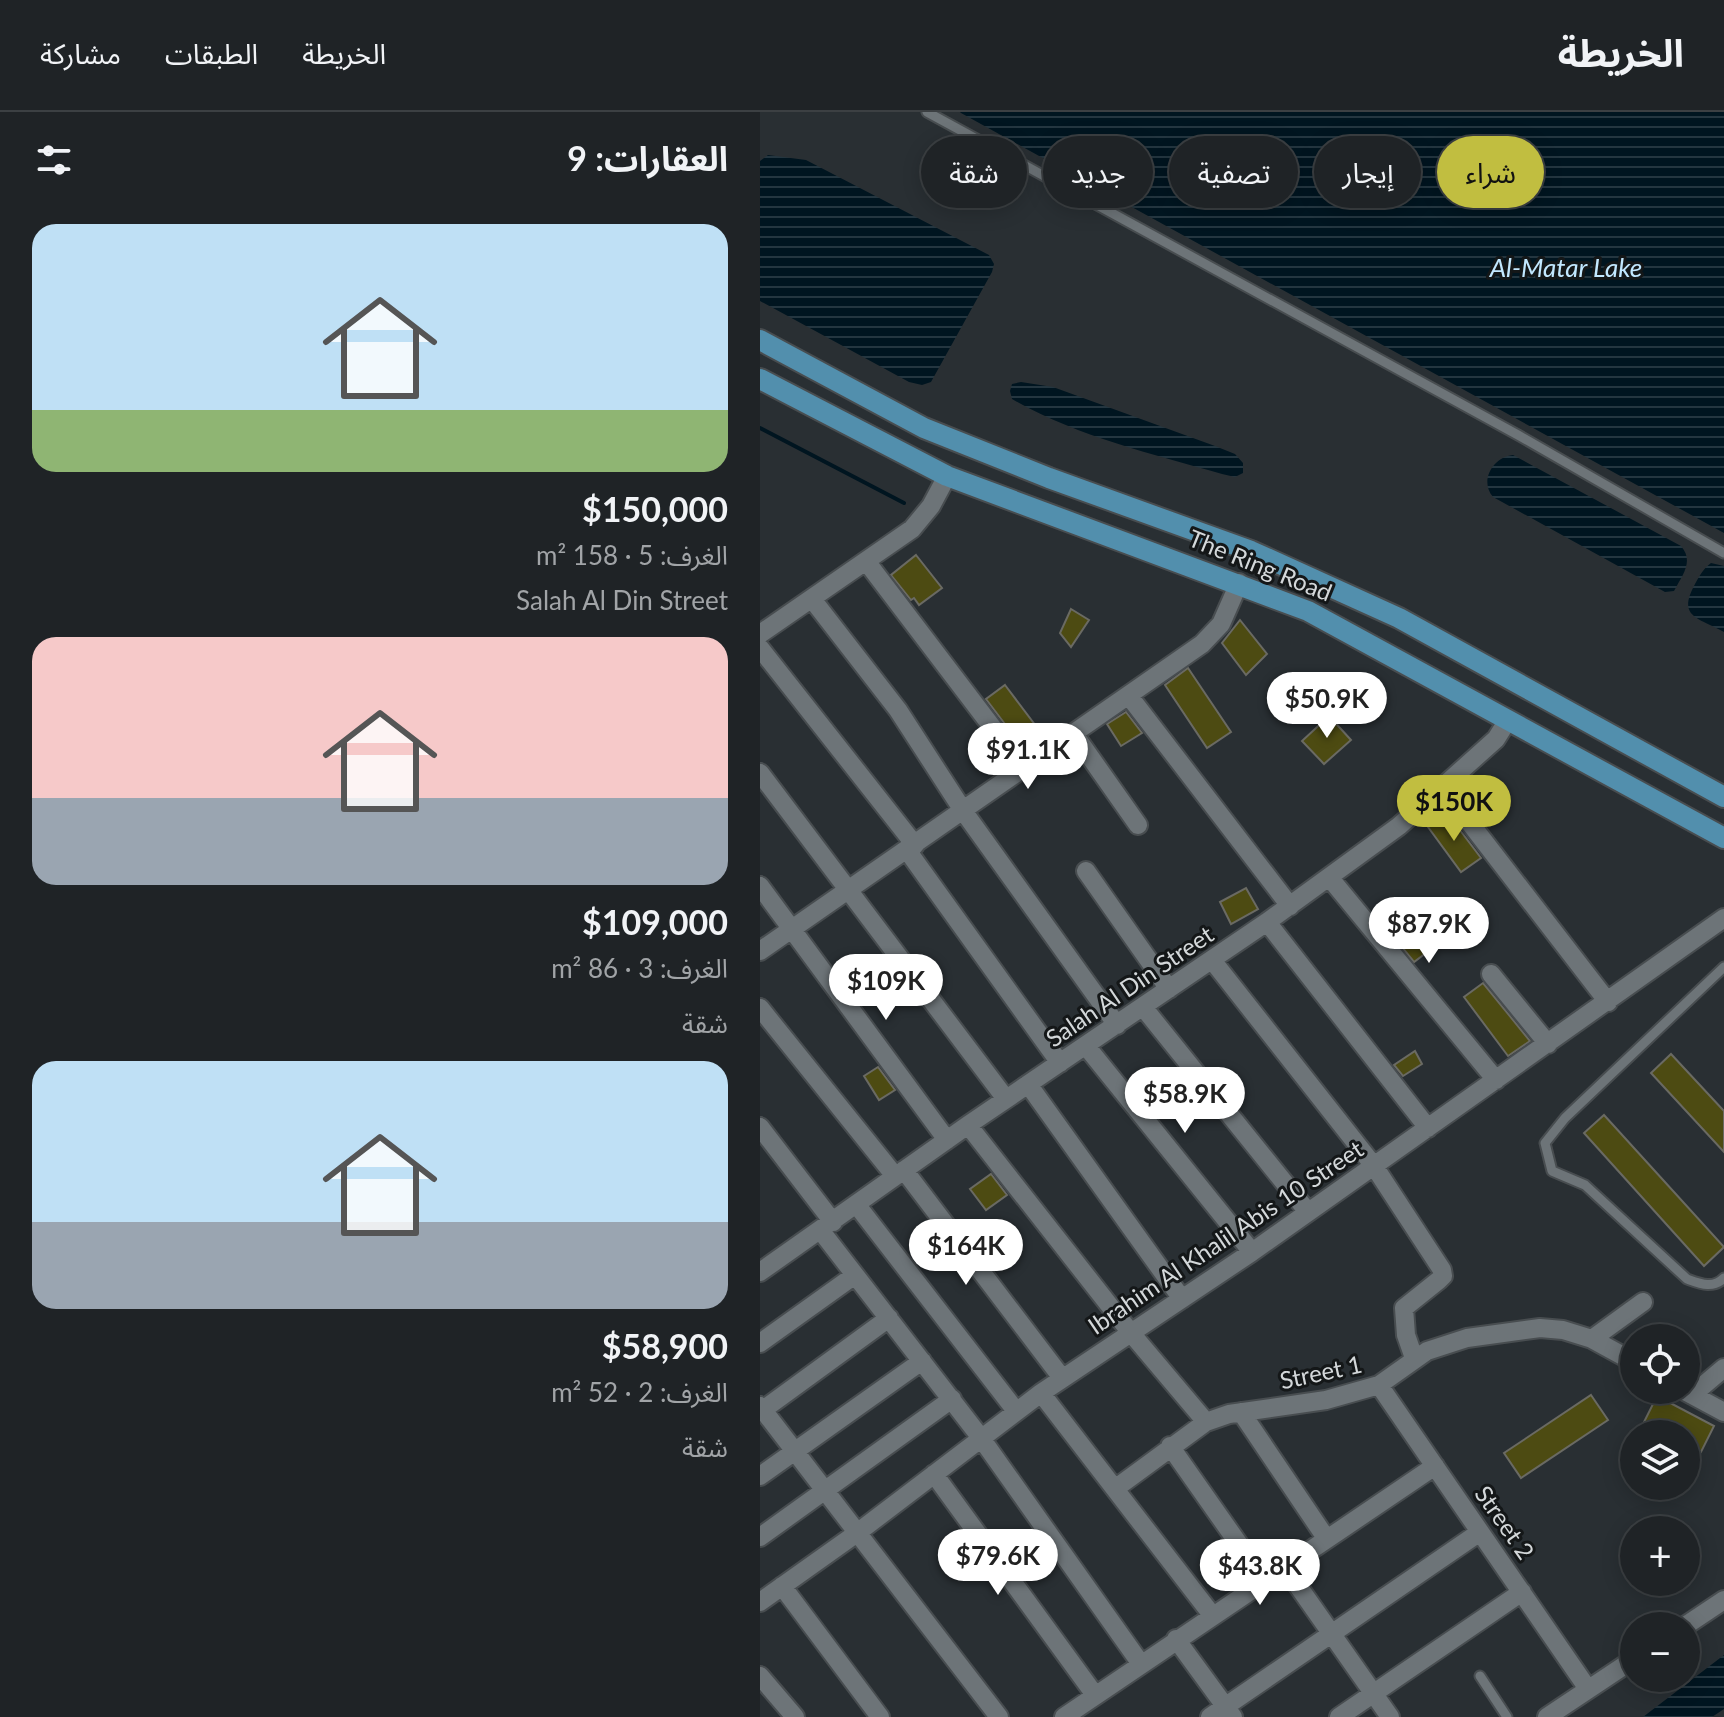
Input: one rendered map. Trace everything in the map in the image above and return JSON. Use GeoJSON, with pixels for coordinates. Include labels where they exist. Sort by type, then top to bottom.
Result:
{"type":"FeatureCollection","features":[{"type":"Feature","properties":{"kind":"main road","name":"The Ring Road"},"geometry":{"type":"LineString","coordinates":[[760,340],[924,428],[1049,478],[1251,551],[1399,618],[1724,797]]}},
{"type":"Feature","properties":{"kind":"main road","name":"The Ring Road"},"geometry":{"type":"LineString","coordinates":[[760,379],[947,476],[1308,611],[1724,838]]}},
{"type":"Feature","properties":{"kind":"street"},"geometry":{"type":"LineString","coordinates":[[760,634],[912,529],[931,506],[947,476]]}},
{"type":"Feature","properties":{"kind":"street"},"geometry":{"type":"LineString","coordinates":[[866,561],[1024,769]]}},
{"type":"Feature","properties":{"kind":"street"},"geometry":{"type":"LineString","coordinates":[[760,951],[964,812],[1210,636],[1221,624],[1239,583]]}},
{"type":"Feature","properties":{"kind":"street"},"geometry":{"type":"LineString","coordinates":[[812,599],[898,710],[964,812],[1117,1025]]}},
{"type":"Feature","properties":{"kind":"street"},"geometry":{"type":"LineString","coordinates":[[760,648],[911,848],[1060,1063]]}},
{"type":"Feature","properties":{"kind":"street"},"geometry":{"type":"LineString","coordinates":[[1129,696],[1290,906]]}},
{"type":"Feature","properties":{"kind":"street","name":"Salah Al Din Street"},"geometry":{"type":"LineString","coordinates":[[760,1272],[968,1125],[1290,906],[1399,826],[1496,739],[1508,720]]}},
{"type":"Feature","properties":{"kind":"street"},"geometry":{"type":"LineString","coordinates":[[1074,734],[1138,825]]}},
{"type":"Feature","properties":{"kind":"street"},"geometry":{"type":"LineString","coordinates":[[760,773],[1006,1099]]}},
{"type":"Feature","properties":{"kind":"street"},"geometry":{"type":"LineString","coordinates":[[1443,788],[1608,1002]]}},
{"type":"Feature","properties":{"kind":"street"},"geometry":{"type":"LineString","coordinates":[[1086,871],[1169,989]]}},
{"type":"Feature","properties":{"kind":"street"},"geometry":{"type":"LineString","coordinates":[[1329,877],[1496,1080]]}},
{"type":"Feature","properties":{"kind":"street"},"geometry":{"type":"LineString","coordinates":[[760,886],[947,1140]]}},
{"type":"Feature","properties":{"kind":"street","name":"Ibrahim Al Khalil Abis 10 Street"},"geometry":{"type":"LineString","coordinates":[[760,1602],[1062,1378],[1252,1252],[1724,918]]}},
{"type":"Feature","properties":{"kind":"street"},"geometry":{"type":"LineString","coordinates":[[1267,922],[1428,1128]]}},
{"type":"Feature","properties":{"kind":"street"},"geometry":{"type":"LineString","coordinates":[[1212,960],[1374,1166],[1442,1270],[1443,1276],[1404,1308],[1406,1335],[1414,1358]]}},
{"type":"Feature","properties":{"kind":"street"},"geometry":{"type":"LineString","coordinates":[[1491,974],[1548,1044]]}},
{"type":"Feature","properties":{"kind":"street"},"geometry":{"type":"LineString","coordinates":[[1143,1007],[1308,1212]]}},
{"type":"Feature","properties":{"kind":"street"},"geometry":{"type":"LineString","coordinates":[[760,1008],[899,1173],[1062,1378]]}},
{"type":"Feature","properties":{"kind":"street"},"geometry":{"type":"LineString","coordinates":[[1086,1046],[1252,1252]]}},
{"type":"Feature","properties":{"kind":"street"},"geometry":{"type":"LineString","coordinates":[[1028,1084],[1182,1299]]}},
{"type":"Feature","properties":{"kind":"street"},"geometry":{"type":"LineString","coordinates":[[968,1125],[1131,1333],[1206,1422]]}},
{"type":"Feature","properties":{"kind":"street"},"geometry":{"type":"LineString","coordinates":[[760,1127],[855,1275],[981,1438],[1141,1664]]}},
{"type":"Feature","properties":{"kind":"street"},"geometry":{"type":"LineString","coordinates":[[856,1204],[1016,1411]]}},
{"type":"Feature","properties":{"kind":"street"},"geometry":{"type":"LineString","coordinates":[[760,1343],[855,1275]]}},
{"type":"Feature","properties":{"kind":"street"},"geometry":{"type":"LineString","coordinates":[[1592,1339],[1643,1302]]}},
{"type":"Feature","properties":{"kind":"street"},"geometry":{"type":"LineString","coordinates":[[889,1318],[761,1409],[999,1717]]}},
{"type":"Feature","properties":{"kind":"street","name":"Street 1"},"geometry":{"type":"LineString","coordinates":[[1116,1488],[1206,1422],[1241,1412],[1326,1400],[1379,1385],[1414,1358],[1467,1338],[1514,1330],[1563,1330],[1592,1339],[1620,1354]]}},
{"type":"Feature","properties":{"kind":"street"},"geometry":{"type":"LineString","coordinates":[[760,1476],[922,1361]]}},
{"type":"Feature","properties":{"kind":"street"},"geometry":{"type":"LineString","coordinates":[[1700,1384],[1724,1368]]}},
{"type":"Feature","properties":{"kind":"street","name":"Street 2"},"geometry":{"type":"LineString","coordinates":[[1379,1385],[1588,1689]]}},
{"type":"Feature","properties":{"kind":"street"},"geometry":{"type":"LineString","coordinates":[[1041,1393],[1212,1615]]}},
{"type":"Feature","properties":{"kind":"street"},"geometry":{"type":"LineString","coordinates":[[760,1537],[952,1399]]}},
{"type":"Feature","properties":{"kind":"street"},"geometry":{"type":"LineString","coordinates":[[1700,1399],[1724,1412]]}},
{"type":"Feature","properties":{"kind":"street"},"geometry":{"type":"LineString","coordinates":[[1241,1412],[1326,1538]]}},
{"type":"Feature","properties":{"kind":"street"},"geometry":{"type":"LineString","coordinates":[[1170,1446],[1264,1580]]}},
{"type":"Feature","properties":{"kind":"street"},"geometry":{"type":"LineString","coordinates":[[1064,1717],[1435,1466]]}},
{"type":"Feature","properties":{"kind":"street"},"geometry":{"type":"LineString","coordinates":[[934,1474],[1095,1695]]}},
{"type":"Feature","properties":{"kind":"street"},"geometry":{"type":"LineString","coordinates":[[1176,1639],[1223,1714],[1331,1634],[1480,1532]]}},
{"type":"Feature","properties":{"kind":"street"},"geometry":{"type":"LineString","coordinates":[[1284,1566],[1390,1717]]}},
{"type":"Feature","properties":{"kind":"street"},"geometry":{"type":"LineString","coordinates":[[782,1586],[880,1717]]}},
{"type":"Feature","properties":{"kind":"street"},"geometry":{"type":"LineString","coordinates":[[1339,1717],[1522,1592]]}},
{"type":"Feature","properties":{"kind":"street"},"geometry":{"type":"LineString","coordinates":[[1700,1616],[1724,1600]]}},
{"type":"Feature","properties":{"kind":"street"},"geometry":{"type":"LineString","coordinates":[[1547,1717],[1620,1668]]}},
{"type":"Feature","properties":{"kind":"street"},"geometry":{"type":"LineString","coordinates":[[760,1676],[795,1717]]}},
{"type":"Feature","properties":{"kind":"lane"},"geometry":{"type":"LineString","coordinates":[[927,112],[1518,435],[1724,553]]}},
{"type":"Feature","properties":{"kind":"lane"},"geometry":{"type":"LineString","coordinates":[[1724,967],[1565,1118],[1545,1143],[1552,1171],[1585,1185],[1687,1279],[1704,1285],[1719,1283],[1724,1278]]}},
{"type":"Feature","properties":{"kind":"lane"},"geometry":{"type":"LineString","coordinates":[[1480,1676],[1507,1717]]}},
{"type":"Feature","properties":{"kind":"water","name":"Al-Matar Lake"},"geometry":{"type":"Polygon","coordinates":[[[1724,112],[1724,533],[1134,208],[1153,208],[1153,136],[1043,136],[1043,158],[1027,149],[1027,136],[1003,136],[961,113],[1724,112]]]}},
{"type":"Feature","properties":{"kind":"water"},"geometry":{"type":"Polygon","coordinates":[[[768,155],[806,160],[989,255],[994,264],[992,272],[931,382],[922,385],[909,382],[760,301],[760,161],[768,155]]]}},
{"type":"Feature","properties":{"kind":"water"},"geometry":{"type":"Polygon","coordinates":[[[1021,382],[1053,387],[1235,454],[1243,463],[1243,473],[1235,477],[1222,474],[1062,424],[1012,399],[1012,384],[1021,382]]]}},
{"type":"Feature","properties":{"kind":"water"},"geometry":{"type":"Polygon","coordinates":[[[1513,455],[1681,546],[1687,562],[1674,591],[1665,592],[1493,497],[1487,484],[1490,471],[1499,460],[1513,455]]]}},
{"type":"Feature","properties":{"kind":"water"},"geometry":{"type":"Polygon","coordinates":[[[1711,563],[1724,566],[1724,632],[1698,619],[1689,610],[1688,603],[1695,584],[1711,563]]]}},
{"type":"Feature","properties":{"kind":"water"},"geometry":{"type":"Polygon","coordinates":[[[1724,1655],[1724,1709],[1712,1717],[1643,1717],[1676,1692],[1700,1692],[1700,1673],[1724,1655]]]}},
{"type":"Feature","properties":{"kind":"building"},"geometry":{"type":"Polygon","coordinates":[[[916,555],[942,588],[919,605],[914,598],[911,600],[891,575],[916,555]]]}},
{"type":"Feature","properties":{"kind":"building"},"geometry":{"type":"Polygon","coordinates":[[[1071,609],[1089,620],[1071,647],[1060,633],[1071,609]]]}},
{"type":"Feature","properties":{"kind":"building"},"geometry":{"type":"Polygon","coordinates":[[[1240,620],[1267,654],[1246,675],[1222,643],[1240,620]]]}},
{"type":"Feature","properties":{"kind":"building"},"geometry":{"type":"Polygon","coordinates":[[[1188,668],[1231,732],[1207,748],[1165,685],[1188,668]]]}},
{"type":"Feature","properties":{"kind":"building"},"geometry":{"type":"Polygon","coordinates":[[[1005,685],[1045,738],[1026,752],[986,699],[1005,685]]]}},
{"type":"Feature","properties":{"kind":"building"},"geometry":{"type":"Polygon","coordinates":[[[1126,712],[1142,733],[1121,746],[1107,724],[1126,712]]]}},
{"type":"Feature","properties":{"kind":"building"},"geometry":{"type":"Polygon","coordinates":[[[1329,716],[1351,740],[1324,764],[1302,741],[1329,716]]]}},
{"type":"Feature","properties":{"kind":"building"},"geometry":{"type":"Polygon","coordinates":[[[1447,813],[1481,858],[1461,872],[1428,827],[1447,813]]]}},
{"type":"Feature","properties":{"kind":"building"},"geometry":{"type":"Polygon","coordinates":[[[1246,888],[1258,909],[1231,924],[1220,902],[1246,888]]]}},
{"type":"Feature","properties":{"kind":"building"},"geometry":{"type":"Polygon","coordinates":[[[1414,927],[1431,949],[1414,962],[1393,936],[1404,928],[1408,933],[1414,927]]]}},
{"type":"Feature","properties":{"kind":"building"},"geometry":{"type":"Polygon","coordinates":[[[1483,983],[1530,1041],[1508,1056],[1464,997],[1483,983]]]}},
{"type":"Feature","properties":{"kind":"building"},"geometry":{"type":"Polygon","coordinates":[[[1415,1051],[1422,1064],[1403,1076],[1394,1065],[1415,1051]]]}},
{"type":"Feature","properties":{"kind":"building"},"geometry":{"type":"Polygon","coordinates":[[[1671,1054],[1724,1111],[1724,1152],[1651,1073],[1671,1054]]]}},
{"type":"Feature","properties":{"kind":"building"},"geometry":{"type":"Polygon","coordinates":[[[878,1067],[895,1090],[879,1100],[864,1076],[878,1067]]]}},
{"type":"Feature","properties":{"kind":"building"},"geometry":{"type":"Polygon","coordinates":[[[1604,1115],[1724,1247],[1704,1266],[1584,1133],[1604,1115]]]}},
{"type":"Feature","properties":{"kind":"building"},"geometry":{"type":"Polygon","coordinates":[[[991,1174],[1007,1195],[986,1210],[970,1189],[991,1174]]]}},
{"type":"Feature","properties":{"kind":"building"},"geometry":{"type":"Polygon","coordinates":[[[1591,1395],[1608,1420],[1521,1478],[1504,1453],[1591,1395]]]}},
{"type":"Feature","properties":{"kind":"building"},"geometry":{"type":"Polygon","coordinates":[[[1653,1404],[1672,1404],[1714,1426],[1701,1452],[1700,1420],[1645,1420],[1653,1404]]]}},
{"type":"Feature","properties":{"kind":"waterway"},"geometry":{"type":"LineString","coordinates":[[760,428],[904,503]]}}]}
